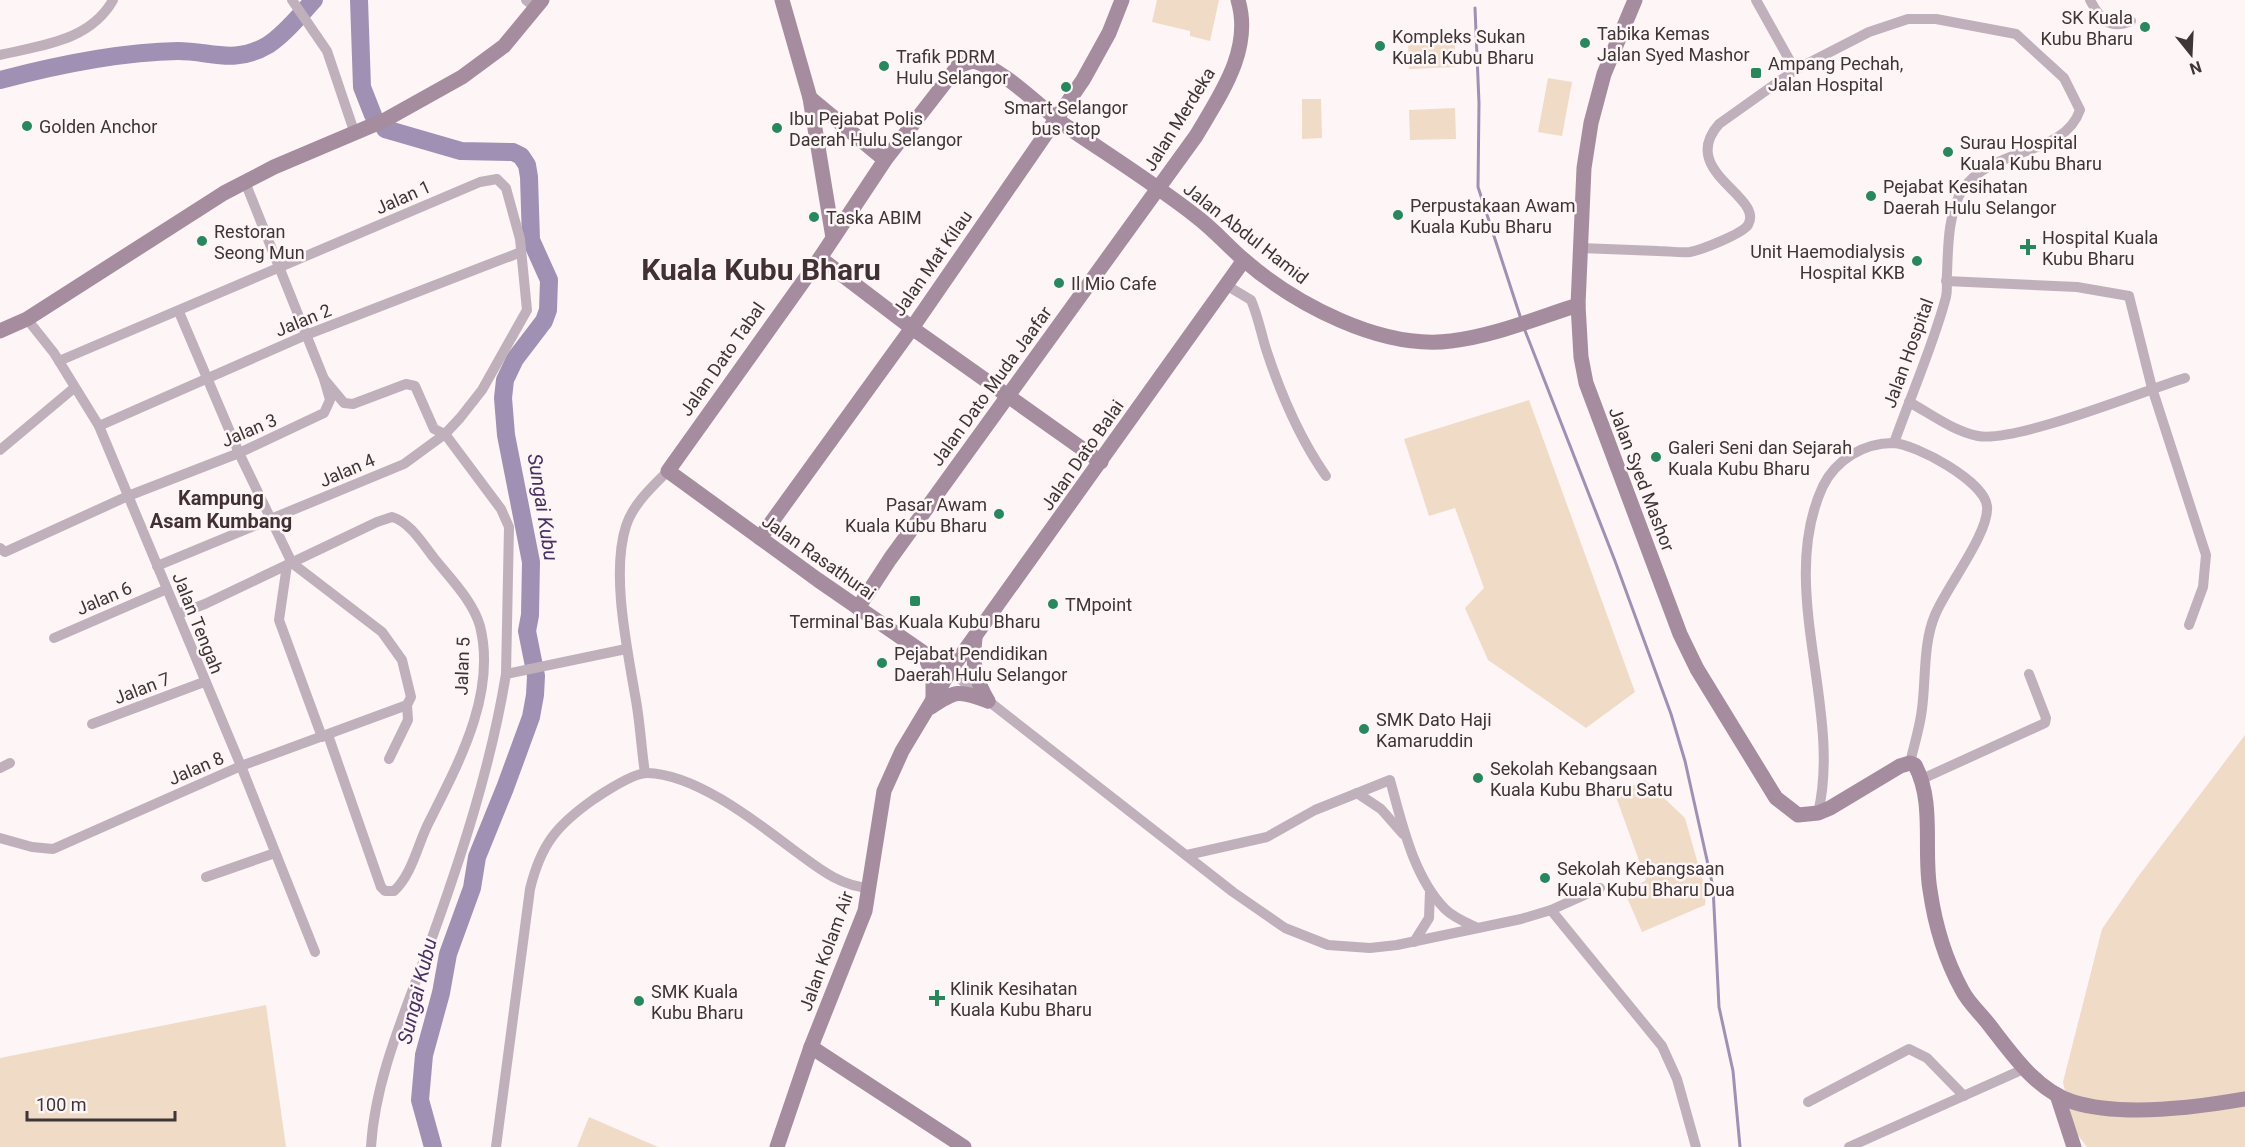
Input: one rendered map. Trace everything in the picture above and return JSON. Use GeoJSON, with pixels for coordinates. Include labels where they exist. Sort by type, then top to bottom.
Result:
{"type":"FeatureCollection","features":[{"type":"Feature","properties":{"kind":"street"},"geometry":{"type":"LineString","coordinates":[[0,55],[70,38],[102,17],[113,0]]}},
{"type":"Feature","properties":{"kind":"street"},"geometry":{"type":"LineString","coordinates":[[782,0],[810,98],[833,238]]}},
{"type":"Feature","properties":{"kind":"street","name":"Jalan Mat Kilau"},"geometry":{"type":"LineString","coordinates":[[760,538],[912,328],[1094,64],[1122,0]]}},
{"type":"Feature","properties":{"kind":"street","name":"Jalan Merdeka"},"geometry":{"type":"LineString","coordinates":[[1158,188],[1196,136],[1228,82],[1241,37],[1242,20],[1238,0]]}},
{"type":"Feature","properties":{"kind":"street","name":"Jalan Syed Mashor"},"geometry":{"type":"LineString","coordinates":[[1635,0],[1604,74],[1591,123],[1584,168],[1578,305],[1581,357],[1586,383],[1680,634],[1697,669],[1776,798],[1798,815],[1818,813]]}},
{"type":"Feature","properties":{"kind":"street"},"geometry":{"type":"LineString","coordinates":[[1756,0],[1795,70]]}},
{"type":"Feature","properties":{"kind":"street"},"geometry":{"type":"LineString","coordinates":[[2090,0],[2105,22],[2114,26],[2131,21]]}},
{"type":"Feature","properties":{"kind":"street"},"geometry":{"type":"LineString","coordinates":[[294,3],[327,51],[355,134]]}},
{"type":"Feature","properties":{"kind":"street"},"geometry":{"type":"LineString","coordinates":[[0,331],[27,319],[224,193],[274,167],[395,115],[482,64],[504,46],[535,3]]}},
{"type":"Feature","properties":{"kind":"street","name":"Jalan Hospital"},"geometry":{"type":"LineString","coordinates":[[1580,248],[1690,252],[1741,232],[1748,225],[1748,213],[1744,204],[1713,170],[1707,154],[1709,138],[1719,124],[1795,70],[1887,24],[1908,19],[1936,19],[2016,34],[2064,78],[2080,110],[2074,124],[2060,136],[1996,161],[1963,190],[1955,210],[1946,281],[1947,293],[1894,443]]}},
{"type":"Feature","properties":{"kind":"street","name":"Jalan Abdul Hamid"},"geometry":{"type":"LineString","coordinates":[[958,66],[965,62],[983,63],[1056,119],[1158,188],[1220,236],[1244,260],[1302,302],[1366,330],[1409,339],[1451,341],[1511,327],[1578,305]]}},
{"type":"Feature","properties":{"kind":"street","name":"Jalan Dato Tabal"},"geometry":{"type":"LineString","coordinates":[[668,471],[820,258],[885,160],[958,66]]}},
{"type":"Feature","properties":{"kind":"street"},"geometry":{"type":"LineString","coordinates":[[810,98],[842,127],[885,160]]}},
{"type":"Feature","properties":{"kind":"street"},"geometry":{"type":"LineString","coordinates":[[819,148],[828,136],[842,127]]}},
{"type":"Feature","properties":{"kind":"street"},"geometry":{"type":"LineString","coordinates":[[863,142],[902,139]]}},
{"type":"Feature","properties":{"kind":"street","name":"Jalan 1"},"geometry":{"type":"LineString","coordinates":[[59,361],[490,179],[497,179],[506,188],[513,208],[527,302],[524,320],[482,390],[445,434]]}},
{"type":"Feature","properties":{"kind":"street"},"geometry":{"type":"LineString","coordinates":[[244,183],[324,379],[344,403],[353,405],[406,384],[415,386],[434,429],[445,434],[501,509],[509,527],[506,674],[482,782],[441,914],[395,1041],[377,1104],[371,1147]]}},
{"type":"Feature","properties":{"kind":"street","name":"Jalan Dato Muda Jaafar"},"geometry":{"type":"LineString","coordinates":[[858,608],[890,559],[1158,188]]}},
{"type":"Feature","properties":{"kind":"street","name":"Jalan 2"},"geometry":{"type":"LineString","coordinates":[[99,426],[306,335],[521,252]]}},
{"type":"Feature","properties":{"kind":"street"},"geometry":{"type":"LineString","coordinates":[[820,258],[912,328],[1101,462]]}},
{"type":"Feature","properties":{"kind":"street","name":"Jalan Dato Balai"},"geometry":{"type":"LineString","coordinates":[[950,671],[1244,260]]}},
{"type":"Feature","properties":{"kind":"street"},"geometry":{"type":"LineString","coordinates":[[1946,281],[2077,287],[2129,296],[2152,388],[2206,555],[2203,587],[2189,625]]}},
{"type":"Feature","properties":{"kind":"street"},"geometry":{"type":"LineString","coordinates":[[1226,285],[1251,300],[1267,351],[1287,400],[1307,446],[1326,476]]}},
{"type":"Feature","properties":{"kind":"street"},"geometry":{"type":"LineString","coordinates":[[179,312],[238,453],[272,521],[289,564],[279,620],[325,736]]}},
{"type":"Feature","properties":{"kind":"street","name":"Jalan Tengah"},"geometry":{"type":"LineString","coordinates":[[27,319],[59,361],[99,426],[241,766],[315,952]]}},
{"type":"Feature","properties":{"kind":"street"},"geometry":{"type":"LineString","coordinates":[[1909,402],[1960,430],[1989,437],[2034,428],[2185,378]]}},
{"type":"Feature","properties":{"kind":"street","name":"Jalan 3"},"geometry":{"type":"LineString","coordinates":[[0,548],[5,552],[128,496],[238,453],[324,413],[330,399],[324,379]]}},
{"type":"Feature","properties":{"kind":"street"},"geometry":{"type":"LineString","coordinates":[[0,450],[74,388]]}},
{"type":"Feature","properties":{"kind":"street","name":"Jalan 4"},"geometry":{"type":"LineString","coordinates":[[157,566],[272,521],[404,464],[445,434]]}},
{"type":"Feature","properties":{"kind":"street"},"geometry":{"type":"LineString","coordinates":[[1818,813],[1825,758],[1806,586],[1809,537],[1823,487],[1845,457],[1869,447],[1894,443],[1952,468],[1972,482],[1982,494],[1987,505],[1983,529],[1945,592],[1933,619],[1922,712],[1910,763]]}},
{"type":"Feature","properties":{"kind":"street"},"geometry":{"type":"LineString","coordinates":[[645,772],[636,696],[626,649],[621,560],[626,524],[649,490],[668,471]]}},
{"type":"Feature","properties":{"kind":"street","name":"Jalan Rasathurai"},"geometry":{"type":"LineString","coordinates":[[668,471],[858,608],[950,671]]}},
{"type":"Feature","properties":{"kind":"street","name":"Jalan 5"},"geometry":{"type":"LineString","coordinates":[[178,614],[377,522],[396,518],[417,536],[458,588],[479,624],[482,674],[475,715],[463,755],[406,873],[394,891],[385,891],[381,887],[325,736]]}},
{"type":"Feature","properties":{"kind":"street"},"geometry":{"type":"LineString","coordinates":[[289,564],[348,603],[393,644],[402,660],[410,687],[411,697],[407,705],[408,720],[389,759]]}},
{"type":"Feature","properties":{"kind":"street","name":"Jalan 6"},"geometry":{"type":"LineString","coordinates":[[54,638],[167,589]]}},
{"type":"Feature","properties":{"kind":"street"},"geometry":{"type":"LineString","coordinates":[[929,705],[933,676],[928,656],[972,642],[975,676],[988,701]]}},
{"type":"Feature","properties":{"kind":"street"},"geometry":{"type":"LineString","coordinates":[[506,674],[626,649]]}},
{"type":"Feature","properties":{"kind":"street"},"geometry":{"type":"LineString","coordinates":[[950,671],[1233,892],[1285,928],[1328,945],[1370,948],[1414,942],[1551,910],[1600,888]]}},
{"type":"Feature","properties":{"kind":"street","name":"Jalan Kolam Air"},"geometry":{"type":"LineString","coordinates":[[777,1147],[811,1047],[865,911],[884,791],[902,751],[950,671]]}},
{"type":"Feature","properties":{"kind":"street"},"geometry":{"type":"LineString","coordinates":[[1922,779],[2044,723],[2046,718],[2029,674]]}},
{"type":"Feature","properties":{"kind":"street","name":"Jalan 7"},"geometry":{"type":"LineString","coordinates":[[92,724],[204,682]]}},
{"type":"Feature","properties":{"kind":"street"},"geometry":{"type":"LineString","coordinates":[[929,705],[962,692],[988,701]]}},
{"type":"Feature","properties":{"kind":"street","name":"Jalan 8"},"geometry":{"type":"LineString","coordinates":[[0,838],[38,848],[53,849],[241,766],[407,705]]}},
{"type":"Feature","properties":{"kind":"street"},"geometry":{"type":"LineString","coordinates":[[1818,813],[1900,766],[1910,763]]}},
{"type":"Feature","properties":{"kind":"street"},"geometry":{"type":"LineString","coordinates":[[1910,763],[1922,779],[1926,794],[1929,888],[1936,923],[1951,966],[1963,992],[2025,1068],[2057,1095],[2072,1101],[2114,1108],[2182,1107],[2245,1099]]}},
{"type":"Feature","properties":{"kind":"street"},"geometry":{"type":"LineString","coordinates":[[496,1147],[530,889],[537,860],[567,820],[604,793],[645,772],[688,783],[743,813],[840,882],[870,888]]}},
{"type":"Feature","properties":{"kind":"street"},"geometry":{"type":"LineString","coordinates":[[1187,855],[1267,837],[1315,810],[1390,780],[1406,838],[1430,890],[1446,910],[1478,927]]}},
{"type":"Feature","properties":{"kind":"street"},"geometry":{"type":"LineString","coordinates":[[1357,793],[1381,809],[1406,838]]}},
{"type":"Feature","properties":{"kind":"street"},"geometry":{"type":"LineString","coordinates":[[206,877],[275,853]]}},
{"type":"Feature","properties":{"kind":"street"},"geometry":{"type":"LineString","coordinates":[[1414,942],[1429,918],[1430,890]]}},
{"type":"Feature","properties":{"kind":"street"},"geometry":{"type":"LineString","coordinates":[[1551,910],[1662,1046],[1677,1079],[1696,1147]]}},
{"type":"Feature","properties":{"kind":"street"},"geometry":{"type":"LineString","coordinates":[[811,1047],[964,1147]]}},
{"type":"Feature","properties":{"kind":"street"},"geometry":{"type":"LineString","coordinates":[[1808,1102],[1909,1049],[1927,1058],[1964,1096]]}},
{"type":"Feature","properties":{"kind":"street"},"geometry":{"type":"LineString","coordinates":[[1849,1147],[2025,1068]]}},
{"type":"Feature","properties":{"kind":"street"},"geometry":{"type":"LineString","coordinates":[[2057,1095],[2074,1147]]}},
{"type":"Feature","properties":{"kind":"shaded area"},"geometry":{"type":"Polygon","coordinates":[[[1157,0],[1219,0],[1210,41],[1190,36],[1190,31],[1152,22],[1157,0]]]}},
{"type":"Feature","properties":{"kind":"shaded area"},"geometry":{"type":"Polygon","coordinates":[[[1455,37],[1455,67],[1409,69],[1408,38],[1455,37]]]}},
{"type":"Feature","properties":{"kind":"shaded area"},"geometry":{"type":"Polygon","coordinates":[[[1548,78],[1572,82],[1562,136],[1538,132],[1548,78]]]}},
{"type":"Feature","properties":{"kind":"shaded area"},"geometry":{"type":"Polygon","coordinates":[[[1302,99],[1321,99],[1322,138],[1302,139],[1302,99]]]}},
{"type":"Feature","properties":{"kind":"shaded area"},"geometry":{"type":"Polygon","coordinates":[[[1455,108],[1456,139],[1410,140],[1409,110],[1455,108]]]}},
{"type":"Feature","properties":{"kind":"shaded area"},"geometry":{"type":"Polygon","coordinates":[[[1529,400],[1635,692],[1586,728],[1488,660],[1465,608],[1484,588],[1455,508],[1429,516],[1404,439],[1529,400]]]}},
{"type":"Feature","properties":{"kind":"shaded area"},"geometry":{"type":"Polygon","coordinates":[[[2245,735],[2245,1147],[2087,1147],[2074,1130],[2063,1082],[2102,929],[2137,878],[2245,735]]]}},
{"type":"Feature","properties":{"kind":"shaded area"},"geometry":{"type":"Polygon","coordinates":[[[1645,780],[1685,818],[1706,892],[1705,905],[1642,932],[1625,893],[1646,880],[1615,794],[1645,780]]]}},
{"type":"Feature","properties":{"kind":"shaded area"},"geometry":{"type":"Polygon","coordinates":[[[266,1005],[286,1147],[0,1147],[0,1058],[266,1005]]]}},
{"type":"Feature","properties":{"kind":"shaded area"},"geometry":{"type":"Polygon","coordinates":[[[589,1117],[658,1147],[577,1147],[589,1117]]]}},
{"type":"Feature","properties":{"kind":"waterway"},"geometry":{"type":"LineString","coordinates":[[0,80],[66,64],[133,54],[178,51],[233,56],[256,51],[274,41],[314,0]]}},
{"type":"Feature","properties":{"kind":"waterway","name":"Sungai Kubu"},"geometry":{"type":"LineString","coordinates":[[359,0],[362,87],[373,115]]}},
{"type":"Feature","properties":{"kind":"waterway"},"geometry":{"type":"LineString","coordinates":[[1475,8],[1479,103],[1478,187],[1521,319]]}},
{"type":"Feature","properties":{"kind":"waterway","name":"Sungai Kubu"},"geometry":{"type":"LineString","coordinates":[[385,129],[461,151],[513,152],[521,156],[527,165],[529,177],[531,240],[549,280],[548,310],[544,321],[515,359],[505,380],[503,398],[506,435],[531,562],[530,615],[527,631],[536,676],[535,695],[531,717],[477,857],[472,888],[448,954],[441,993],[424,1055],[420,1100],[433,1147]]}},
{"type":"Feature","properties":{"kind":"waterway"},"geometry":{"type":"LineString","coordinates":[[1524,328],[1615,561],[1671,714],[1685,761],[1713,887],[1719,1007],[1733,1071],[1740,1147]]}},
{"type":"Feature","properties":{"kind":"place","name":"SK Kuala Kubu Bharu"},"geometry":{"type":"Point","coordinates":[2145,27]}},
{"type":"Feature","properties":{"kind":"place","name":"Tabika Kemas Jalan Syed Mashor"},"geometry":{"type":"Point","coordinates":[1585,43]}},
{"type":"Feature","properties":{"kind":"place","name":"Kompleks Sukan Kuala Kubu Bharu"},"geometry":{"type":"Point","coordinates":[1380,46]}},
{"type":"Feature","properties":{"kind":"place","name":"Trafik PDRM Hulu Selangor"},"geometry":{"type":"Point","coordinates":[884,66]}},
{"type":"Feature","properties":{"kind":"place","name":"Ampang Pechah, Jalan Hospital"},"geometry":{"type":"Point","coordinates":[1756,73]}},
{"type":"Feature","properties":{"kind":"place","name":"Smart Selangor bus stop"},"geometry":{"type":"Point","coordinates":[1066,87]}},
{"type":"Feature","properties":{"kind":"place","name":"Golden Anchor"},"geometry":{"type":"Point","coordinates":[27,126]}},
{"type":"Feature","properties":{"kind":"place","name":"Ibu Pejabat Polis Daerah Hulu Selangor"},"geometry":{"type":"Point","coordinates":[777,128]}},
{"type":"Feature","properties":{"kind":"place","name":"Surau Hospital Kuala Kubu Bharu"},"geometry":{"type":"Point","coordinates":[1948,152]}},
{"type":"Feature","properties":{"kind":"place","name":"Pejabat Kesihatan Daerah Hulu Selangor"},"geometry":{"type":"Point","coordinates":[1871,196]}},
{"type":"Feature","properties":{"kind":"place","name":"Perpustakaan Awam Kuala Kubu Bharu"},"geometry":{"type":"Point","coordinates":[1398,215]}},
{"type":"Feature","properties":{"kind":"place","name":"Taska ABIM"},"geometry":{"type":"Point","coordinates":[814,217]}},
{"type":"Feature","properties":{"kind":"place","name":"Restoran Seong Mun"},"geometry":{"type":"Point","coordinates":[202,241]}},
{"type":"Feature","properties":{"kind":"place","name":"Hospital Kuala Kubu Bharu"},"geometry":{"type":"Point","coordinates":[2028,247]}},
{"type":"Feature","properties":{"kind":"place","name":"Unit Haemodialysis Hospital KKB"},"geometry":{"type":"Point","coordinates":[1917,261]}},
{"type":"Feature","properties":{"kind":"place","name":"Il Mio Cafe"},"geometry":{"type":"Point","coordinates":[1059,283]}},
{"type":"Feature","properties":{"kind":"place","name":"Galeri Seni dan Sejarah Kuala Kubu Bharu"},"geometry":{"type":"Point","coordinates":[1656,457]}},
{"type":"Feature","properties":{"kind":"place","name":"Pasar Awam Kuala Kubu Bharu"},"geometry":{"type":"Point","coordinates":[999,514]}},
{"type":"Feature","properties":{"kind":"place","name":"Terminal Bas Kuala Kubu Bharu"},"geometry":{"type":"Point","coordinates":[915,601]}},
{"type":"Feature","properties":{"kind":"place","name":"TMpoint"},"geometry":{"type":"Point","coordinates":[1053,604]}},
{"type":"Feature","properties":{"kind":"place","name":"Pejabat Pendidikan Daerah Hulu Selangor"},"geometry":{"type":"Point","coordinates":[882,663]}},
{"type":"Feature","properties":{"kind":"place","name":"SMK Dato Haji Kamaruddin"},"geometry":{"type":"Point","coordinates":[1364,729]}},
{"type":"Feature","properties":{"kind":"place","name":"Sekolah Kebangsaan Kuala Kubu Bharu Satu"},"geometry":{"type":"Point","coordinates":[1478,778]}},
{"type":"Feature","properties":{"kind":"place","name":"Sekolah Kebangsaan Kuala Kubu Bharu Dua"},"geometry":{"type":"Point","coordinates":[1545,878]}},
{"type":"Feature","properties":{"kind":"place","name":"Klinik Kesihatan Kuala Kubu Bharu"},"geometry":{"type":"Point","coordinates":[937,998]}},
{"type":"Feature","properties":{"kind":"place","name":"SMK Kuala Kubu Bharu"},"geometry":{"type":"Point","coordinates":[639,1001]}},
{"type":"Feature","properties":{"kind":"district","name":"Kuala Kubu Bharu"},"geometry":{"type":"Point","coordinates":[761,269]}},
{"type":"Feature","properties":{"kind":"district","name":"Kampung Asam Kumbang"},"geometry":{"type":"Point","coordinates":[221,510]}}]}
